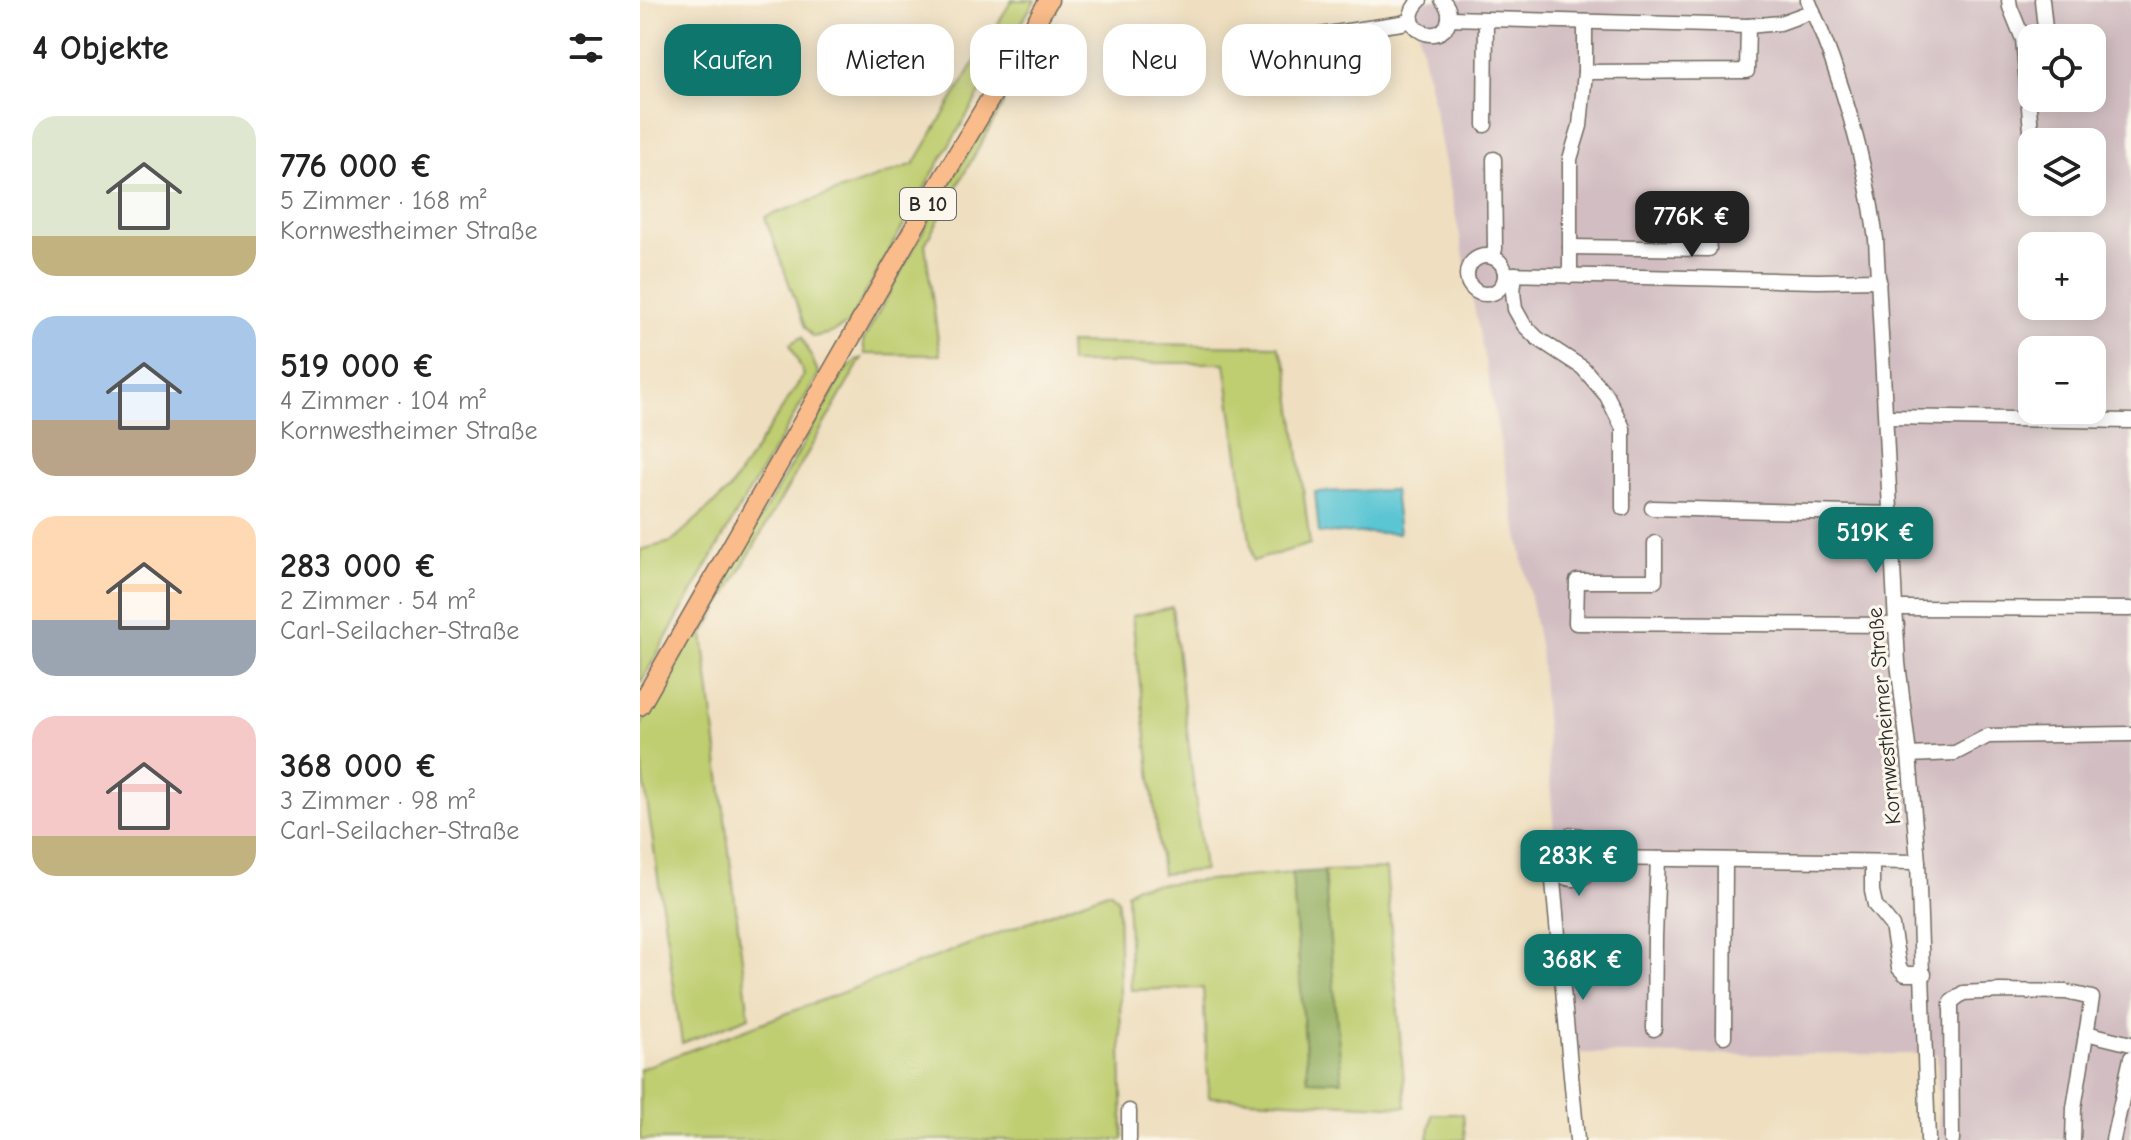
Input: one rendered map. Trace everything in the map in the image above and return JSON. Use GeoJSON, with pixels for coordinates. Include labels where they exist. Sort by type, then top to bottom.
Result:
{"type":"FeatureCollection","features":[{"type":"Feature","properties":{"kind":"main road","name":"B 10"},"geometry":{"type":"LineString","coordinates":[[640,706],[919,219],[1049,0]]}},
{"type":"Feature","properties":{"kind":"street"},"geometry":{"type":"LineString","coordinates":[[1391,25],[1412,19],[1414,6],[1420,0]]}},
{"type":"Feature","properties":{"kind":"street"},"geometry":{"type":"LineString","coordinates":[[1442,0],[1447,6],[1449,18]]}},
{"type":"Feature","properties":{"kind":"street"},"geometry":{"type":"LineString","coordinates":[[2009,0],[2023,39],[2031,128]]}},
{"type":"Feature","properties":{"kind":"street"},"geometry":{"type":"LineString","coordinates":[[2042,0],[2045,24]]}},
{"type":"Feature","properties":{"kind":"street","name":"Kornwestheimer Straße"},"geometry":{"type":"LineString","coordinates":[[1412,19],[1417,29],[1428,34],[1444,29],[1449,18],[1748,26],[1780,23],[1810,5],[1845,103],[1865,177],[1876,239],[1898,663],[1918,862],[1928,1140]]}},
{"type":"Feature","properties":{"kind":"street"},"geometry":{"type":"LineString","coordinates":[[1485,125],[1486,20]]}},
{"type":"Feature","properties":{"kind":"street"},"geometry":{"type":"LineString","coordinates":[[1570,276],[1570,159],[1580,126],[1585,72],[1585,22]]}},
{"type":"Feature","properties":{"kind":"street"},"geometry":{"type":"LineString","coordinates":[[1585,72],[1747,71],[1748,26]]}},
{"type":"Feature","properties":{"kind":"street"},"geometry":{"type":"LineString","coordinates":[[1492,257],[1495,249],[1494,159]]}},
{"type":"Feature","properties":{"kind":"street"},"geometry":{"type":"LineString","coordinates":[[1570,247],[1709,249],[1706,219]]}},
{"type":"Feature","properties":{"kind":"street"},"geometry":{"type":"LineString","coordinates":[[1510,274],[1499,289],[1482,294],[1474,290],[1466,277],[1472,261],[1479,257],[1492,257],[1502,265],[1510,274],[1515,309],[1524,325],[1537,338],[1583,368],[1607,396],[1623,428],[1623,508]]}},
{"type":"Feature","properties":{"kind":"street"},"geometry":{"type":"LineString","coordinates":[[1510,274],[1879,280]]}},
{"type":"Feature","properties":{"kind":"street"},"geometry":{"type":"LineString","coordinates":[[1887,417],[2131,421]]}},
{"type":"Feature","properties":{"kind":"street"},"geometry":{"type":"LineString","coordinates":[[1652,508],[1892,514]]}},
{"type":"Feature","properties":{"kind":"street"},"geometry":{"type":"LineString","coordinates":[[1655,543],[1655,581],[1577,581],[1576,623],[1897,625]]}},
{"type":"Feature","properties":{"kind":"street"},"geometry":{"type":"LineString","coordinates":[[1897,608],[2131,609]]}},
{"type":"Feature","properties":{"kind":"street"},"geometry":{"type":"LineString","coordinates":[[1909,755],[1955,753],[1988,736],[2131,734]]}},
{"type":"Feature","properties":{"kind":"street"},"geometry":{"type":"LineString","coordinates":[[1553,865],[1560,875],[1578,879],[1594,868],[1595,849],[1581,836],[1571,835],[1562,838],[1552,854],[1577,1140]]}},
{"type":"Feature","properties":{"kind":"street"},"geometry":{"type":"LineString","coordinates":[[1596,858],[1918,862]]}},
{"type":"Feature","properties":{"kind":"street"},"geometry":{"type":"LineString","coordinates":[[1654,1029],[1658,859]]}},
{"type":"Feature","properties":{"kind":"street"},"geometry":{"type":"LineString","coordinates":[[1724,1036],[1725,860]]}},
{"type":"Feature","properties":{"kind":"street"},"geometry":{"type":"LineString","coordinates":[[1872,863],[1875,905],[1892,926],[1899,968],[1905,974],[1924,974]]}},
{"type":"Feature","properties":{"kind":"street"},"geometry":{"type":"LineString","coordinates":[[1952,1140],[1951,1002],[1963,993],[2000,991],[2066,992],[2092,998],[2074,1108],[2073,1140]]}},
{"type":"Feature","properties":{"kind":"street"},"geometry":{"type":"LineString","coordinates":[[2086,1033],[2131,1044]]}},
{"type":"Feature","properties":{"kind":"street"},"geometry":{"type":"LineString","coordinates":[[2113,1140],[2130,1065]]}},
{"type":"Feature","properties":{"kind":"street"},"geometry":{"type":"LineString","coordinates":[[1129,1111],[1129,1140]]}},
{"type":"Feature","properties":{"kind":"shaded area"},"geometry":{"type":"Polygon","coordinates":[[[1412,0],[2131,0],[2131,1140],[1939,1140],[1937,1054],[1575,1053],[1558,885],[1540,650],[1412,0]]]}},
{"type":"Feature","properties":{"kind":"green space"},"geometry":{"type":"Polygon","coordinates":[[[1012,0],[1035,0],[1021,24],[998,24],[1012,0]]]}},
{"type":"Feature","properties":{"kind":"green space"},"geometry":{"type":"Polygon","coordinates":[[[970,70],[970,96],[978,96],[848,324],[831,333],[813,337],[805,327],[765,217],[914,164],[970,70]]]}},
{"type":"Feature","properties":{"kind":"green space"},"geometry":{"type":"Polygon","coordinates":[[[1002,99],[1003,104],[925,244],[940,355],[865,354],[863,341],[946,189],[1002,99]]]}},
{"type":"Feature","properties":{"kind":"green space"},"geometry":{"type":"Polygon","coordinates":[[[802,337],[819,374],[640,684],[640,550],[671,542],[729,490],[804,375],[790,344],[802,337]]]}},
{"type":"Feature","properties":{"kind":"green space"},"geometry":{"type":"Polygon","coordinates":[[[1069,343],[1278,346],[1288,369],[1310,544],[1253,561],[1225,363],[1070,363],[1069,343]]]}},
{"type":"Feature","properties":{"kind":"green space"},"geometry":{"type":"Polygon","coordinates":[[[862,358],[703,635],[749,1017],[682,1043],[640,753],[640,727],[844,373],[862,358]]]}},
{"type":"Feature","properties":{"kind":"green space"},"geometry":{"type":"Polygon","coordinates":[[[1172,607],[1204,870],[1162,874],[1132,616],[1172,607]]]}},
{"type":"Feature","properties":{"kind":"green space"},"geometry":{"type":"Polygon","coordinates":[[[1386,869],[1406,1107],[1209,1097],[1203,988],[1131,990],[1127,893],[1136,886],[1292,873],[1308,1080],[1341,1081],[1324,871],[1386,869]]]}},
{"type":"Feature","properties":{"kind":"green space"},"geometry":{"type":"Polygon","coordinates":[[[1324,871],[1342,1081],[1308,1080],[1292,873],[1324,871]]]}},
{"type":"Feature","properties":{"kind":"green space"},"geometry":{"type":"Polygon","coordinates":[[[1110,891],[1118,900],[1123,1140],[640,1140],[640,1069],[1110,891]]]}},
{"type":"Feature","properties":{"kind":"green space"},"geometry":{"type":"Polygon","coordinates":[[[1432,1114],[1463,1114],[1465,1140],[1428,1140],[1432,1114]]]}},
{"type":"Feature","properties":{"kind":"water"},"geometry":{"type":"Polygon","coordinates":[[[1394,490],[1399,533],[1319,533],[1315,492],[1394,490]]]}}]}
